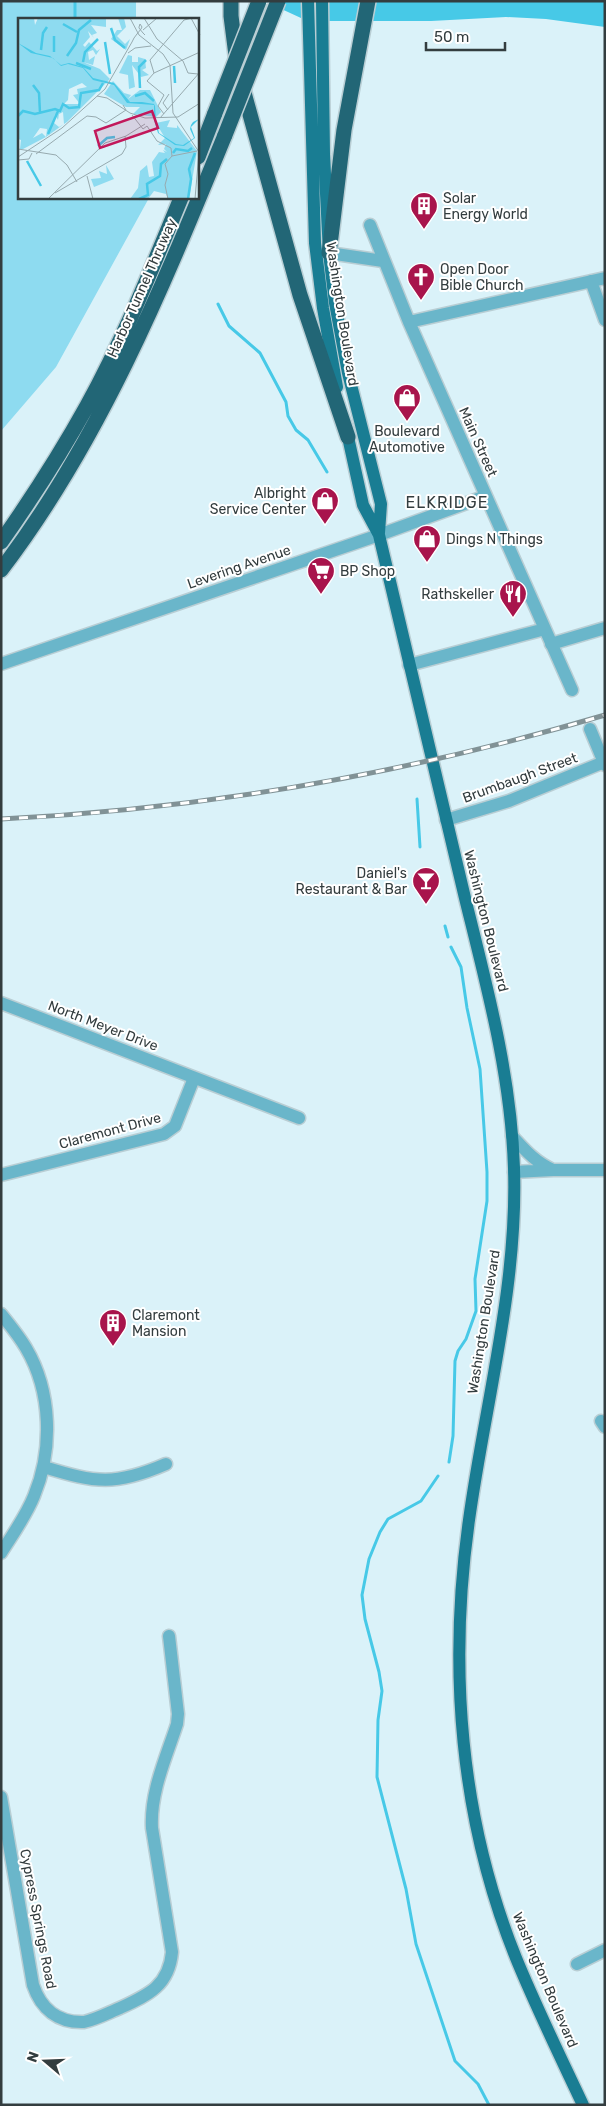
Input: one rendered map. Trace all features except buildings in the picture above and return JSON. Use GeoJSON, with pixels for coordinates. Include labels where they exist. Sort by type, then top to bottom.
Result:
{"type":"FeatureCollection","features":[{"type":"Feature","properties":{"kind":"highway"},"geometry":{"type":"LineString","coordinates":[[231,1],[238,71],[300,295],[348,437]]}},
{"type":"Feature","properties":{"kind":"highway"},"geometry":{"type":"LineString","coordinates":[[199,154],[259,1]]}},
{"type":"Feature","properties":{"kind":"highway","name":"Harbor Tunnel Thruway"},"geometry":{"type":"LineString","coordinates":[[199,198],[278,1]]}},
{"type":"Feature","properties":{"kind":"highway"},"geometry":{"type":"LineString","coordinates":[[329,252],[344,130],[368,1]]}},
{"type":"Feature","properties":{"kind":"highway","name":"Harbor Tunnel Thruway"},"geometry":{"type":"LineString","coordinates":[[1,542],[56,458],[87,405],[133,312],[181,199]]}},
{"type":"Feature","properties":{"kind":"highway","name":"Harbor Tunnel Thruway"},"geometry":{"type":"LineString","coordinates":[[1,570],[52,497],[122,371],[151,314],[199,199]]}},
{"type":"Feature","properties":{"kind":"main road","name":"Washington Boulevard"},"geometry":{"type":"LineString","coordinates":[[308,1],[316,252],[329,350],[363,505],[379,535],[408,665],[500,1042],[512,1136],[514,1172],[512,1234],[508,1277],[474,1483],[463,1564],[458,1632],[459,1699],[471,1801],[490,1883],[515,1956],[583,2105]]}},
{"type":"Feature","properties":{"kind":"main road","name":"Washington Boulevard"},"geometry":{"type":"LineString","coordinates":[[322,1],[324,154],[329,252],[348,373],[381,504],[379,535]]}},
{"type":"Feature","properties":{"kind":"street","name":"Main Street"},"geometry":{"type":"LineString","coordinates":[[370,225],[409,322],[572,690]]}},
{"type":"Feature","properties":{"kind":"street"},"geometry":{"type":"LineString","coordinates":[[329,252],[383,261]]}},
{"type":"Feature","properties":{"kind":"street"},"geometry":{"type":"LineString","coordinates":[[409,322],[605,278]]}},
{"type":"Feature","properties":{"kind":"street"},"geometry":{"type":"LineString","coordinates":[[590,282],[605,320]]}},
{"type":"Feature","properties":{"kind":"street","name":"Levering Avenue"},"geometry":{"type":"LineString","coordinates":[[1,664],[379,535],[486,496]]}},
{"type":"Feature","properties":{"kind":"street"},"geometry":{"type":"LineString","coordinates":[[551,644],[605,628]]}},
{"type":"Feature","properties":{"kind":"street"},"geometry":{"type":"LineString","coordinates":[[408,665],[545,629]]}},
{"type":"Feature","properties":{"kind":"street"},"geometry":{"type":"LineString","coordinates":[[590,729],[604,763]]}},
{"type":"Feature","properties":{"kind":"street","name":"Brumbaugh Street"},"geometry":{"type":"LineString","coordinates":[[446,820],[509,801],[604,763]]}},
{"type":"Feature","properties":{"kind":"street","name":"North Meyer Drive"},"geometry":{"type":"LineString","coordinates":[[1,1003],[298,1118]]}},
{"type":"Feature","properties":{"kind":"street","name":"Claremont Drive"},"geometry":{"type":"LineString","coordinates":[[1,1175],[164,1134],[175,1126],[194,1078]]}},
{"type":"Feature","properties":{"kind":"street"},"geometry":{"type":"LineString","coordinates":[[512,1136],[531,1157],[553,1170]]}},
{"type":"Feature","properties":{"kind":"street"},"geometry":{"type":"LineString","coordinates":[[514,1172],[605,1170]]}},
{"type":"Feature","properties":{"kind":"street"},"geometry":{"type":"LineString","coordinates":[[1,1314],[27,1349],[39,1376],[44,1401],[48,1444],[44,1467],[26,1515],[1,1553]]}},
{"type":"Feature","properties":{"kind":"street"},"geometry":{"type":"LineString","coordinates":[[44,1467],[86,1479],[119,1481],[166,1464]]}},
{"type":"Feature","properties":{"kind":"street","name":"Cypress Springs Road"},"geometry":{"type":"LineString","coordinates":[[1,1797],[33,1985],[36,1996],[43,2006],[59,2018],[73,2023],[84,2022],[149,1994],[160,1985],[172,1962],[151,1813],[153,1799],[177,1724],[178,1714],[169,1636]]}},
{"type":"Feature","properties":{"kind":"street"},"geometry":{"type":"LineString","coordinates":[[577,1964],[605,1950]]}},
{"type":"Feature","properties":{"kind":"shaded area"},"geometry":{"type":"Polygon","coordinates":[[[1,1],[136,1],[136,18],[18,18],[18,199],[148,199],[56,367],[1,431],[1,1]]]}},
{"type":"Feature","properties":{"kind":"shaded area"},"geometry":{"type":"Polygon","coordinates":[[[264,1],[605,1],[605,27],[546,19],[506,17],[431,21],[319,21],[301,18],[264,1]]]}},
{"type":"Feature","properties":{"kind":"waterway"},"geometry":{"type":"LineString","coordinates":[[75,1],[75,18]]}},
{"type":"Feature","properties":{"kind":"waterway"},"geometry":{"type":"LineString","coordinates":[[218,304],[229,326],[260,353],[286,402],[288,416],[296,430],[308,440],[327,472]]}},
{"type":"Feature","properties":{"kind":"waterway"},"geometry":{"type":"LineString","coordinates":[[417,799],[420,847]]}},
{"type":"Feature","properties":{"kind":"waterway"},"geometry":{"type":"LineString","coordinates":[[445,926],[448,937]]}},
{"type":"Feature","properties":{"kind":"waterway"},"geometry":{"type":"LineString","coordinates":[[449,1462],[453,1436],[455,1361],[458,1351],[466,1339],[476,1311],[475,1279],[487,1201],[487,1172],[480,1069],[467,1008],[461,967],[451,947]]}},
{"type":"Feature","properties":{"kind":"waterway"},"geometry":{"type":"LineString","coordinates":[[438,1476],[421,1501],[388,1519],[380,1532],[369,1559],[362,1595],[365,1619],[382,1691],[378,1720],[377,1777],[406,1889],[416,1944],[455,2061],[478,2084],[489,2105]]}},
{"type":"Feature","properties":{"kind":"railway"},"geometry":{"type":"LineString","coordinates":[[1,819],[154,807],[306,785],[382,771],[457,754],[605,715]]}},
{"type":"Feature","properties":{"kind":"place","name":"Solar Energy World"},"geometry":{"type":"Point","coordinates":[424,230]}},
{"type":"Feature","properties":{"kind":"place","name":"Open Door Bible Church"},"geometry":{"type":"Point","coordinates":[421,301]}},
{"type":"Feature","properties":{"kind":"place","name":"Boulevard Automotive"},"geometry":{"type":"Point","coordinates":[407,422]}},
{"type":"Feature","properties":{"kind":"place","name":"Albright Service Center"},"geometry":{"type":"Point","coordinates":[325,525]}},
{"type":"Feature","properties":{"kind":"place","name":"Dings N Things"},"geometry":{"type":"Point","coordinates":[427,563]}},
{"type":"Feature","properties":{"kind":"place","name":"BP Shop"},"geometry":{"type":"Point","coordinates":[321,595]}},
{"type":"Feature","properties":{"kind":"place","name":"Rathskeller"},"geometry":{"type":"Point","coordinates":[513,618]}},
{"type":"Feature","properties":{"kind":"place","name":"Daniel's Restaurant & Bar"},"geometry":{"type":"Point","coordinates":[426,905]}},
{"type":"Feature","properties":{"kind":"place","name":"Claremont Mansion"},"geometry":{"type":"Point","coordinates":[113,1347]}},
{"type":"Feature","properties":{"kind":"district","name":"ELKRIDGE"},"geometry":{"type":"Point","coordinates":[447,502]}}]}
